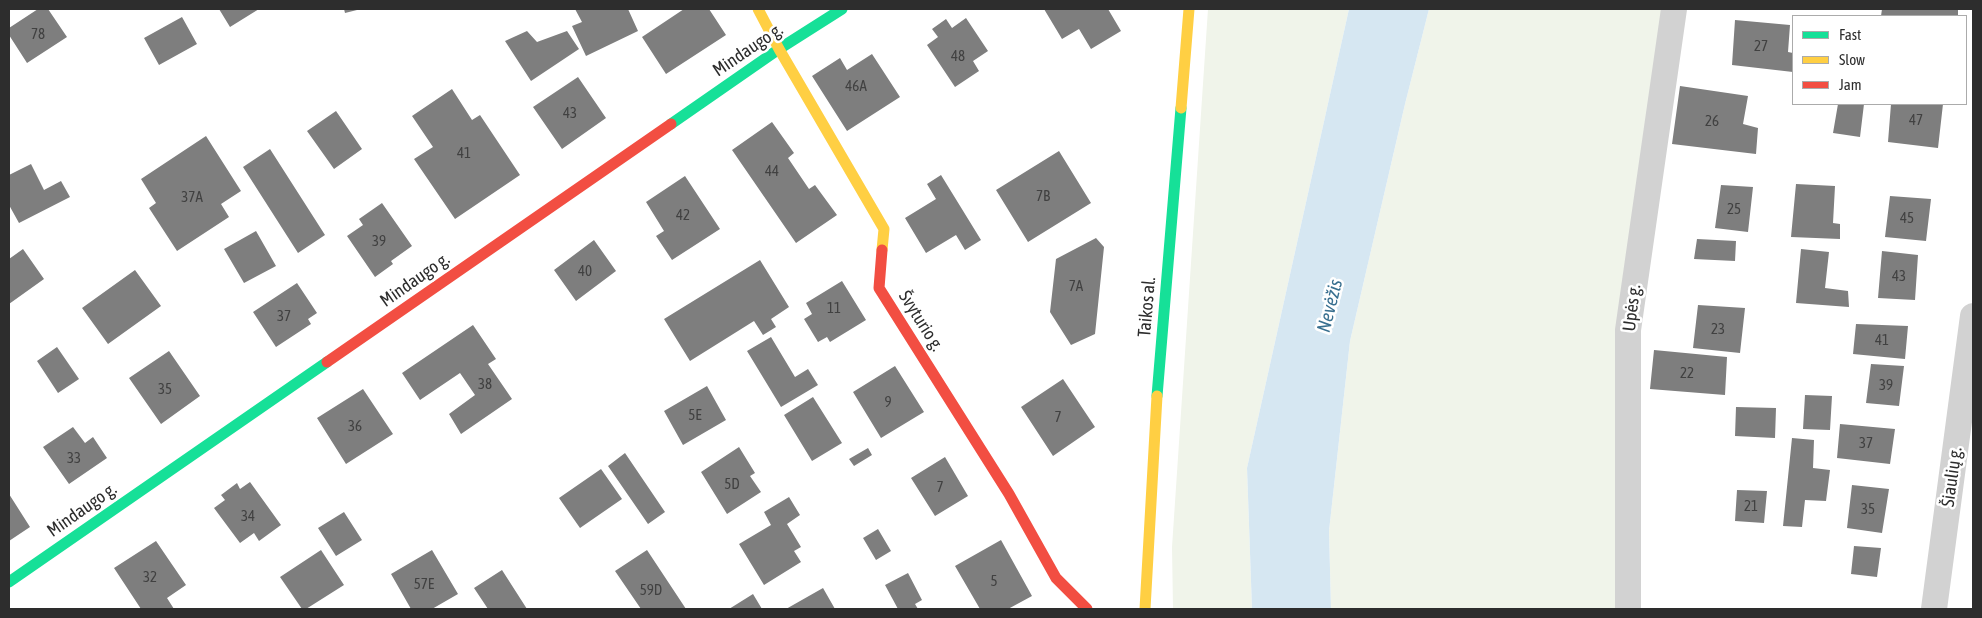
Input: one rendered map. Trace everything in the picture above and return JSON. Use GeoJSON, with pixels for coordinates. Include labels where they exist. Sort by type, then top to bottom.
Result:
{"type":"FeatureCollection","features":[{"type":"Feature","properties":{"kind":"street","name":"Švyturio g."},"geometry":{"type":"LineString","coordinates":[[758,9],[778,49],[884,229],[879,288],[1009,494],[1056,578],[1087,609]]}},
{"type":"Feature","properties":{"kind":"street","name":"Mindaugo g."},"geometry":{"type":"LineString","coordinates":[[9,582],[778,49],[842,9]]}},
{"type":"Feature","properties":{"kind":"street","name":"Taikos al."},"geometry":{"type":"LineString","coordinates":[[1145,609],[1153,442],[1188,9]]}},
{"type":"Feature","properties":{"kind":"street","name":"Upės g."},"geometry":{"type":"LineString","coordinates":[[1628,609],[1628,330],[1674,9]]}},
{"type":"Feature","properties":{"kind":"street","name":"Šiaulių g."},"geometry":{"type":"LineString","coordinates":[[1934,609],[1973,316]]}},
{"type":"Feature","properties":{"kind":"shaded area"},"geometry":{"type":"Polygon","coordinates":[[[1208,9],[1349,9],[1247,468],[1252,609],[1173,609],[1172,547],[1208,9]]]}},
{"type":"Feature","properties":{"kind":"shaded area"},"geometry":{"type":"Polygon","coordinates":[[[1429,9],[1674,9],[1628,330],[1628,609],[1331,609],[1329,531],[1350,341],[1429,9]]]}},
{"type":"Feature","properties":{"kind":"water","name":"Nevėžis"},"geometry":{"type":"Polygon","coordinates":[[[1349,9],[1429,9],[1350,341],[1329,531],[1331,609],[1252,609],[1247,468],[1349,9]]]}},
{"type":"Feature","properties":{"kind":"building"},"geometry":{"type":"Polygon","coordinates":[[[38,9],[48,9],[67,37],[27,63],[9,35],[9,28],[38,9]]]}},
{"type":"Feature","properties":{"kind":"building"},"geometry":{"type":"Polygon","coordinates":[[[219,9],[259,9],[230,27],[219,9]]]}},
{"type":"Feature","properties":{"kind":"building"},"geometry":{"type":"Polygon","coordinates":[[[344,9],[361,9],[345,13],[344,9]]]}},
{"type":"Feature","properties":{"kind":"building"},"geometry":{"type":"Polygon","coordinates":[[[575,9],[628,9],[638,31],[586,56],[572,26],[582,22],[575,9]]]}},
{"type":"Feature","properties":{"kind":"building"},"geometry":{"type":"Polygon","coordinates":[[[684,9],[709,9],[726,35],[666,74],[642,37],[684,9]]]}},
{"type":"Feature","properties":{"kind":"building"},"geometry":{"type":"Polygon","coordinates":[[[1044,9],[1108,9],[1121,31],[1091,49],[1079,29],[1062,39],[1044,9]]]}},
{"type":"Feature","properties":{"kind":"building"},"geometry":{"type":"Polygon","coordinates":[[[1882,9],[1958,9],[1958,15],[1881,15],[1882,9]]]}},
{"type":"Feature","properties":{"kind":"building"},"geometry":{"type":"Polygon","coordinates":[[[182,17],[197,44],[159,65],[144,38],[182,17]]]}},
{"type":"Feature","properties":{"kind":"building"},"geometry":{"type":"Polygon","coordinates":[[[966,18],[988,51],[973,61],[979,71],[955,87],[927,45],[938,37],[932,29],[946,19],[952,28],[966,18]]]}},
{"type":"Feature","properties":{"kind":"building"},"geometry":{"type":"Polygon","coordinates":[[[1735,20],[1790,25],[1788,52],[1792,53],[1792,72],[1732,65],[1735,20]]]}},
{"type":"Feature","properties":{"kind":"building"},"geometry":{"type":"Polygon","coordinates":[[[527,31],[537,42],[567,31],[579,49],[531,81],[505,41],[527,31]]]}},
{"type":"Feature","properties":{"kind":"building"},"geometry":{"type":"Polygon","coordinates":[[[872,54],[900,97],[847,131],[812,76],[840,58],[847,70],[872,54]]]}},
{"type":"Feature","properties":{"kind":"building"},"geometry":{"type":"Polygon","coordinates":[[[578,77],[606,118],[562,149],[533,107],[578,77]]]}},
{"type":"Feature","properties":{"kind":"building"},"geometry":{"type":"Polygon","coordinates":[[[1680,86],[1748,96],[1743,124],[1758,128],[1756,154],[1672,144],[1680,86]]]}},
{"type":"Feature","properties":{"kind":"building"},"geometry":{"type":"Polygon","coordinates":[[[452,89],[472,120],[480,115],[520,175],[455,219],[414,159],[433,147],[412,116],[452,89]]]}},
{"type":"Feature","properties":{"kind":"building"},"geometry":{"type":"Polygon","coordinates":[[[1838,105],[1864,105],[1860,137],[1833,133],[1838,105]]]}},
{"type":"Feature","properties":{"kind":"building"},"geometry":{"type":"Polygon","coordinates":[[[1891,105],[1943,105],[1938,148],[1888,142],[1891,105]]]}},
{"type":"Feature","properties":{"kind":"building"},"geometry":{"type":"Polygon","coordinates":[[[336,111],[362,149],[334,169],[307,131],[336,111]]]}},
{"type":"Feature","properties":{"kind":"building"},"geometry":{"type":"Polygon","coordinates":[[[772,122],[794,153],[788,158],[809,189],[815,185],[837,215],[796,243],[732,150],[772,122]]]}},
{"type":"Feature","properties":{"kind":"building"},"geometry":{"type":"Polygon","coordinates":[[[206,136],[241,191],[221,204],[229,217],[177,251],[149,208],[156,203],[141,179],[206,136]]]}},
{"type":"Feature","properties":{"kind":"building"},"geometry":{"type":"Polygon","coordinates":[[[270,149],[325,235],[298,253],[243,167],[270,149]]]}},
{"type":"Feature","properties":{"kind":"building"},"geometry":{"type":"Polygon","coordinates":[[[1059,151],[1091,203],[1028,242],[996,190],[1059,151]]]}},
{"type":"Feature","properties":{"kind":"building"},"geometry":{"type":"Polygon","coordinates":[[[31,164],[44,190],[61,181],[70,197],[19,223],[9,205],[9,175],[31,164]]]}},
{"type":"Feature","properties":{"kind":"building"},"geometry":{"type":"Polygon","coordinates":[[[941,175],[981,240],[965,250],[956,235],[926,253],[905,218],[936,199],[927,184],[941,175]]]}},
{"type":"Feature","properties":{"kind":"building"},"geometry":{"type":"Polygon","coordinates":[[[685,176],[720,229],[672,260],[656,236],[664,231],[646,202],[685,176]]]}},
{"type":"Feature","properties":{"kind":"building"},"geometry":{"type":"Polygon","coordinates":[[[1796,184],[1835,186],[1833,223],[1840,224],[1840,239],[1791,237],[1796,184]]]}},
{"type":"Feature","properties":{"kind":"building"},"geometry":{"type":"Polygon","coordinates":[[[1721,185],[1753,187],[1748,232],[1715,228],[1721,185]]]}},
{"type":"Feature","properties":{"kind":"building"},"geometry":{"type":"Polygon","coordinates":[[[1890,196],[1931,199],[1926,241],[1885,237],[1890,196]]]}},
{"type":"Feature","properties":{"kind":"building"},"geometry":{"type":"Polygon","coordinates":[[[382,203],[412,246],[391,261],[393,264],[375,277],[347,236],[363,225],[359,219],[382,203]]]}},
{"type":"Feature","properties":{"kind":"building"},"geometry":{"type":"Polygon","coordinates":[[[256,231],[276,266],[244,283],[224,249],[256,231]]]}},
{"type":"Feature","properties":{"kind":"building"},"geometry":{"type":"Polygon","coordinates":[[[1096,238],[1104,247],[1095,334],[1071,345],[1050,312],[1056,259],[1096,238]]]}},
{"type":"Feature","properties":{"kind":"building"},"geometry":{"type":"Polygon","coordinates":[[[1697,239],[1736,241],[1735,261],[1694,259],[1697,239]]]}},
{"type":"Feature","properties":{"kind":"building"},"geometry":{"type":"Polygon","coordinates":[[[594,240],[616,271],[576,301],[554,270],[594,240]]]}},
{"type":"Feature","properties":{"kind":"building"},"geometry":{"type":"Polygon","coordinates":[[[23,249],[44,279],[9,304],[9,259],[23,249]]]}},
{"type":"Feature","properties":{"kind":"building"},"geometry":{"type":"Polygon","coordinates":[[[1801,249],[1829,252],[1825,288],[1848,291],[1849,307],[1796,303],[1801,249]]]}},
{"type":"Feature","properties":{"kind":"building"},"geometry":{"type":"Polygon","coordinates":[[[1882,251],[1918,255],[1915,300],[1878,298],[1882,251]]]}},
{"type":"Feature","properties":{"kind":"building"},"geometry":{"type":"Polygon","coordinates":[[[760,260],[789,307],[771,319],[776,327],[763,335],[754,321],[690,361],[664,319],[760,260]]]}},
{"type":"Feature","properties":{"kind":"building"},"geometry":{"type":"Polygon","coordinates":[[[135,270],[161,306],[108,344],[82,308],[135,270]]]}},
{"type":"Feature","properties":{"kind":"building"},"geometry":{"type":"Polygon","coordinates":[[[842,281],[866,320],[830,342],[827,337],[818,342],[804,319],[812,314],[806,303],[842,281]]]}},
{"type":"Feature","properties":{"kind":"building"},"geometry":{"type":"Polygon","coordinates":[[[297,283],[317,313],[308,319],[311,324],[276,347],[253,312],[297,283]]]}},
{"type":"Feature","properties":{"kind":"building"},"geometry":{"type":"Polygon","coordinates":[[[1698,305],[1745,308],[1740,353],[1693,348],[1698,305]]]}},
{"type":"Feature","properties":{"kind":"building"},"geometry":{"type":"Polygon","coordinates":[[[1856,324],[1908,326],[1905,359],[1853,354],[1856,324]]]}},
{"type":"Feature","properties":{"kind":"building"},"geometry":{"type":"Polygon","coordinates":[[[473,325],[496,359],[488,364],[512,399],[461,434],[449,414],[475,395],[460,373],[420,400],[402,373],[473,325]]]}},
{"type":"Feature","properties":{"kind":"building"},"geometry":{"type":"Polygon","coordinates":[[[771,337],[795,377],[808,369],[818,385],[781,407],[747,351],[771,337]]]}},
{"type":"Feature","properties":{"kind":"building"},"geometry":{"type":"Polygon","coordinates":[[[57,347],[79,379],[58,393],[37,361],[57,347]]]}},
{"type":"Feature","properties":{"kind":"building"},"geometry":{"type":"Polygon","coordinates":[[[1654,350],[1727,357],[1725,395],[1650,389],[1654,350]]]}},
{"type":"Feature","properties":{"kind":"building"},"geometry":{"type":"Polygon","coordinates":[[[169,351],[200,396],[161,424],[129,378],[169,351]]]}},
{"type":"Feature","properties":{"kind":"building"},"geometry":{"type":"Polygon","coordinates":[[[1871,364],[1904,366],[1899,406],[1866,403],[1871,364]]]}},
{"type":"Feature","properties":{"kind":"building"},"geometry":{"type":"Polygon","coordinates":[[[895,366],[924,412],[881,438],[853,392],[895,366]]]}},
{"type":"Feature","properties":{"kind":"building"},"geometry":{"type":"Polygon","coordinates":[[[1063,379],[1095,427],[1053,456],[1021,407],[1063,379]]]}},
{"type":"Feature","properties":{"kind":"building"},"geometry":{"type":"Polygon","coordinates":[[[707,386],[726,420],[683,445],[664,411],[707,386]]]}},
{"type":"Feature","properties":{"kind":"building"},"geometry":{"type":"Polygon","coordinates":[[[363,389],[393,434],[346,464],[317,418],[363,389]]]}},
{"type":"Feature","properties":{"kind":"building"},"geometry":{"type":"Polygon","coordinates":[[[1805,395],[1832,396],[1830,430],[1803,429],[1805,395]]]}},
{"type":"Feature","properties":{"kind":"building"},"geometry":{"type":"Polygon","coordinates":[[[813,397],[842,443],[812,461],[784,415],[813,397]]]}},
{"type":"Feature","properties":{"kind":"building"},"geometry":{"type":"Polygon","coordinates":[[[1736,407],[1776,408],[1775,438],[1735,436],[1736,407]]]}},
{"type":"Feature","properties":{"kind":"building"},"geometry":{"type":"Polygon","coordinates":[[[1840,424],[1895,429],[1890,464],[1837,458],[1840,424]]]}},
{"type":"Feature","properties":{"kind":"building"},"geometry":{"type":"Polygon","coordinates":[[[73,427],[85,443],[93,437],[107,458],[69,484],[43,447],[73,427]]]}},
{"type":"Feature","properties":{"kind":"building"},"geometry":{"type":"Polygon","coordinates":[[[1792,438],[1814,440],[1813,468],[1830,470],[1826,501],[1805,500],[1802,527],[1783,526],[1792,438]]]}},
{"type":"Feature","properties":{"kind":"building"},"geometry":{"type":"Polygon","coordinates":[[[739,447],[755,473],[750,476],[761,492],[727,514],[701,472],[739,447]]]}},
{"type":"Feature","properties":{"kind":"building"},"geometry":{"type":"Polygon","coordinates":[[[868,448],[872,455],[854,466],[849,459],[868,448]]]}},
{"type":"Feature","properties":{"kind":"building"},"geometry":{"type":"Polygon","coordinates":[[[625,453],[665,512],[648,524],[608,466],[625,453]]]}},
{"type":"Feature","properties":{"kind":"building"},"geometry":{"type":"Polygon","coordinates":[[[945,457],[968,496],[935,516],[911,478],[945,457]]]}},
{"type":"Feature","properties":{"kind":"building"},"geometry":{"type":"Polygon","coordinates":[[[601,469],[622,499],[580,528],[559,498],[601,469]]]}},
{"type":"Feature","properties":{"kind":"building"},"geometry":{"type":"Polygon","coordinates":[[[250,482],[281,525],[259,541],[254,533],[240,543],[214,508],[225,500],[221,495],[237,483],[240,489],[250,482]]]}},
{"type":"Feature","properties":{"kind":"building"},"geometry":{"type":"Polygon","coordinates":[[[1852,485],[1889,489],[1882,533],[1847,528],[1852,485]]]}},
{"type":"Feature","properties":{"kind":"building"},"geometry":{"type":"Polygon","coordinates":[[[1737,490],[1767,491],[1764,523],[1735,521],[1737,490]]]}},
{"type":"Feature","properties":{"kind":"building"},"geometry":{"type":"Polygon","coordinates":[[[9,494],[30,527],[9,541],[9,494]]]}},
{"type":"Feature","properties":{"kind":"building"},"geometry":{"type":"Polygon","coordinates":[[[789,497],[800,515],[787,524],[801,547],[794,551],[801,562],[764,585],[739,544],[771,525],[764,512],[789,497]]]}},
{"type":"Feature","properties":{"kind":"building"},"geometry":{"type":"Polygon","coordinates":[[[344,512],[362,540],[336,556],[318,528],[344,512]]]}},
{"type":"Feature","properties":{"kind":"building"},"geometry":{"type":"Polygon","coordinates":[[[878,529],[891,551],[876,560],[863,538],[878,529]]]}},
{"type":"Feature","properties":{"kind":"building"},"geometry":{"type":"Polygon","coordinates":[[[1001,540],[1032,596],[1008,609],[980,609],[955,566],[1001,540]]]}},
{"type":"Feature","properties":{"kind":"building"},"geometry":{"type":"Polygon","coordinates":[[[156,541],[186,585],[167,598],[174,609],[141,609],[114,568],[156,541]]]}},
{"type":"Feature","properties":{"kind":"building"},"geometry":{"type":"Polygon","coordinates":[[[1854,546],[1881,548],[1877,577],[1851,574],[1854,546]]]}},
{"type":"Feature","properties":{"kind":"building"},"geometry":{"type":"Polygon","coordinates":[[[321,550],[344,585],[306,609],[302,609],[280,577],[321,550]]]}},
{"type":"Feature","properties":{"kind":"building"},"geometry":{"type":"Polygon","coordinates":[[[432,550],[458,594],[432,609],[411,609],[391,574],[432,550]]]}},
{"type":"Feature","properties":{"kind":"building"},"geometry":{"type":"Polygon","coordinates":[[[647,550],[686,609],[641,609],[615,571],[647,550]]]}},
{"type":"Feature","properties":{"kind":"building"},"geometry":{"type":"Polygon","coordinates":[[[502,570],[527,609],[488,609],[474,588],[502,570]]]}},
{"type":"Feature","properties":{"kind":"building"},"geometry":{"type":"Polygon","coordinates":[[[908,573],[922,600],[915,604],[918,609],[898,609],[885,585],[908,573]]]}},
{"type":"Feature","properties":{"kind":"building"},"geometry":{"type":"Polygon","coordinates":[[[823,588],[835,609],[786,609],[823,588]]]}},
{"type":"Feature","properties":{"kind":"building"},"geometry":{"type":"Polygon","coordinates":[[[753,594],[762,609],[729,609],[753,594]]]}},
{"type":"Feature","properties":{"kind":"traffic: fast"},"geometry":{"type":"LineString","coordinates":[[671,124],[779,49],[842,9]]}},
{"type":"Feature","properties":{"kind":"traffic: fast"},"geometry":{"type":"LineString","coordinates":[[1157,396],[1181,108]]}},
{"type":"Feature","properties":{"kind":"traffic: fast"},"geometry":{"type":"LineString","coordinates":[[9,582],[327,362]]}},
{"type":"Feature","properties":{"kind":"traffic: slow"},"geometry":{"type":"LineString","coordinates":[[758,9],[779,49],[884,229],[882,250]]}},
{"type":"Feature","properties":{"kind":"traffic: slow"},"geometry":{"type":"LineString","coordinates":[[1181,108],[1189,9]]}},
{"type":"Feature","properties":{"kind":"traffic: slow"},"geometry":{"type":"LineString","coordinates":[[1145,609],[1157,396]]}},
{"type":"Feature","properties":{"kind":"traffic: jam"},"geometry":{"type":"LineString","coordinates":[[327,362],[671,124]]}},
{"type":"Feature","properties":{"kind":"traffic: jam"},"geometry":{"type":"LineString","coordinates":[[882,250],[879,288],[1009,494],[1056,578],[1087,609]]}}]}
